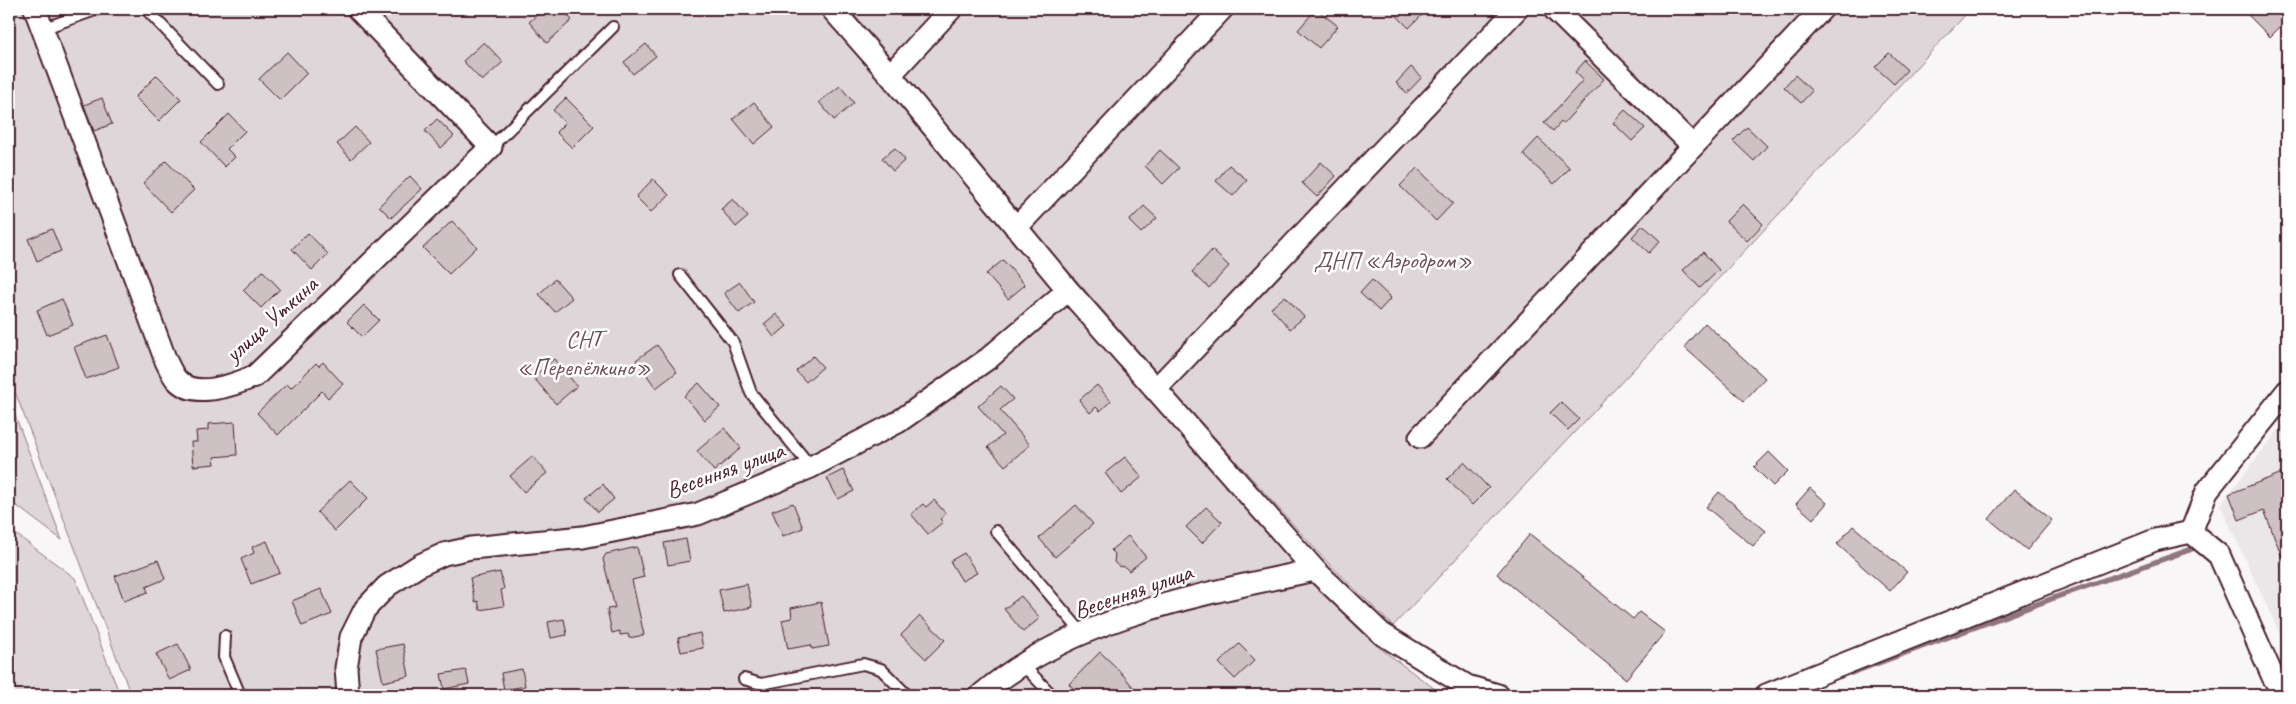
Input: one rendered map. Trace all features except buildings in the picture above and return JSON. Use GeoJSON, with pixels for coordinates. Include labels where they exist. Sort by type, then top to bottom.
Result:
{"type":"FeatureCollection","features":[{"type":"Feature","properties":{"kind":"street","name":"улица Уткина"},"geometry":{"type":"LineString","coordinates":[[35,9],[166,362],[177,380],[195,390],[236,384],[255,376],[490,147]]}},
{"type":"Feature","properties":{"kind":"street"},"geometry":{"type":"LineString","coordinates":[[832,9],[890,75],[1068,290],[1315,570],[1382,634],[1467,686],[1498,695]]}},
{"type":"Feature","properties":{"kind":"street"},"geometry":{"type":"LineString","coordinates":[[890,75],[951,9]]}},
{"type":"Feature","properties":{"kind":"street"},"geometry":{"type":"LineString","coordinates":[[1016,228],[1222,9]]}},
{"type":"Feature","properties":{"kind":"street"},"geometry":{"type":"LineString","coordinates":[[1155,390],[1517,9]]}},
{"type":"Feature","properties":{"kind":"street"},"geometry":{"type":"LineString","coordinates":[[1554,9],[1693,146]]}},
{"type":"Feature","properties":{"kind":"street"},"geometry":{"type":"LineString","coordinates":[[1420,438],[1822,9]]}},
{"type":"Feature","properties":{"kind":"street"},"geometry":{"type":"LineString","coordinates":[[361,10],[490,147]]}},
{"type":"Feature","properties":{"kind":"street","name":"Весенняя улица"},"geometry":{"type":"LineString","coordinates":[[348,695],[346,668],[350,645],[365,609],[387,586],[420,565],[444,554],[471,548],[583,537],[698,514],[811,467],[898,422],[989,358],[1068,290]]}},
{"type":"Feature","properties":{"kind":"street"},"geometry":{"type":"LineString","coordinates":[[2191,532],[2207,491],[2287,391]]}},
{"type":"Feature","properties":{"kind":"street"},"geometry":{"type":"LineString","coordinates":[[1766,695],[2155,540],[2191,532]]}},
{"type":"Feature","properties":{"kind":"street"},"geometry":{"type":"LineString","coordinates":[[2191,532],[2219,555],[2273,677],[2285,695]]}},
{"type":"Feature","properties":{"kind":"street","name":"Весенняя улица"},"geometry":{"type":"LineString","coordinates":[[981,695],[1022,664],[1083,634],[1161,604],[1315,570]]}},
{"type":"Feature","properties":{"kind":"lane"},"geometry":{"type":"LineString","coordinates":[[42,29],[98,9]]}},
{"type":"Feature","properties":{"kind":"lane"},"geometry":{"type":"LineString","coordinates":[[146,9],[218,84]]}},
{"type":"Feature","properties":{"kind":"lane"},"geometry":{"type":"LineString","coordinates":[[490,147],[613,27]]}},
{"type":"Feature","properties":{"kind":"lane"},"geometry":{"type":"LineString","coordinates":[[680,275],[733,342],[751,393],[811,467]]}},
{"type":"Feature","properties":{"kind":"lane"},"geometry":{"type":"LineString","coordinates":[[996,531],[1083,634]]}},
{"type":"Feature","properties":{"kind":"lane"},"geometry":{"type":"LineString","coordinates":[[225,636],[224,656],[240,695]]}},
{"type":"Feature","properties":{"kind":"lane"},"geometry":{"type":"LineString","coordinates":[[744,679],[762,684],[863,664],[880,669],[908,695]]}},
{"type":"Feature","properties":{"kind":"lane"},"geometry":{"type":"LineString","coordinates":[[1022,664],[1052,695]]}},
{"type":"Feature","properties":{"kind":"shaded area"},"geometry":{"type":"Polygon","coordinates":[[[2287,419],[2287,649],[2220,505],[2287,419]]]}},
{"type":"Feature","properties":{"kind":"green space","name":"СНТ «Перепёлкино»"},"geometry":{"type":"Polygon","coordinates":[[[9,9],[819,9],[1047,282],[1313,584],[1377,646],[1439,692],[1437,695],[131,695],[9,376],[9,9]]]}},
{"type":"Feature","properties":{"kind":"green space","name":"ДНП «Аэродром»"},"geometry":{"type":"Polygon","coordinates":[[[849,9],[1971,9],[1393,626],[1326,561],[1182,401],[1035,233],[849,9]]]}},
{"type":"Feature","properties":{"kind":"green space"},"geometry":{"type":"Polygon","coordinates":[[[9,399],[62,540],[9,500],[9,399]]]}},
{"type":"Feature","properties":{"kind":"green space"},"geometry":{"type":"Polygon","coordinates":[[[9,529],[75,578],[120,695],[9,695],[9,529]]]}},
{"type":"Feature","properties":{"kind":"waterway"},"geometry":{"type":"LineString","coordinates":[[1851,673],[2192,549]]}},
{"type":"Feature","properties":{"kind":"waterway"},"geometry":{"type":"LineString","coordinates":[[1799,695],[1814,686]]}}]}
